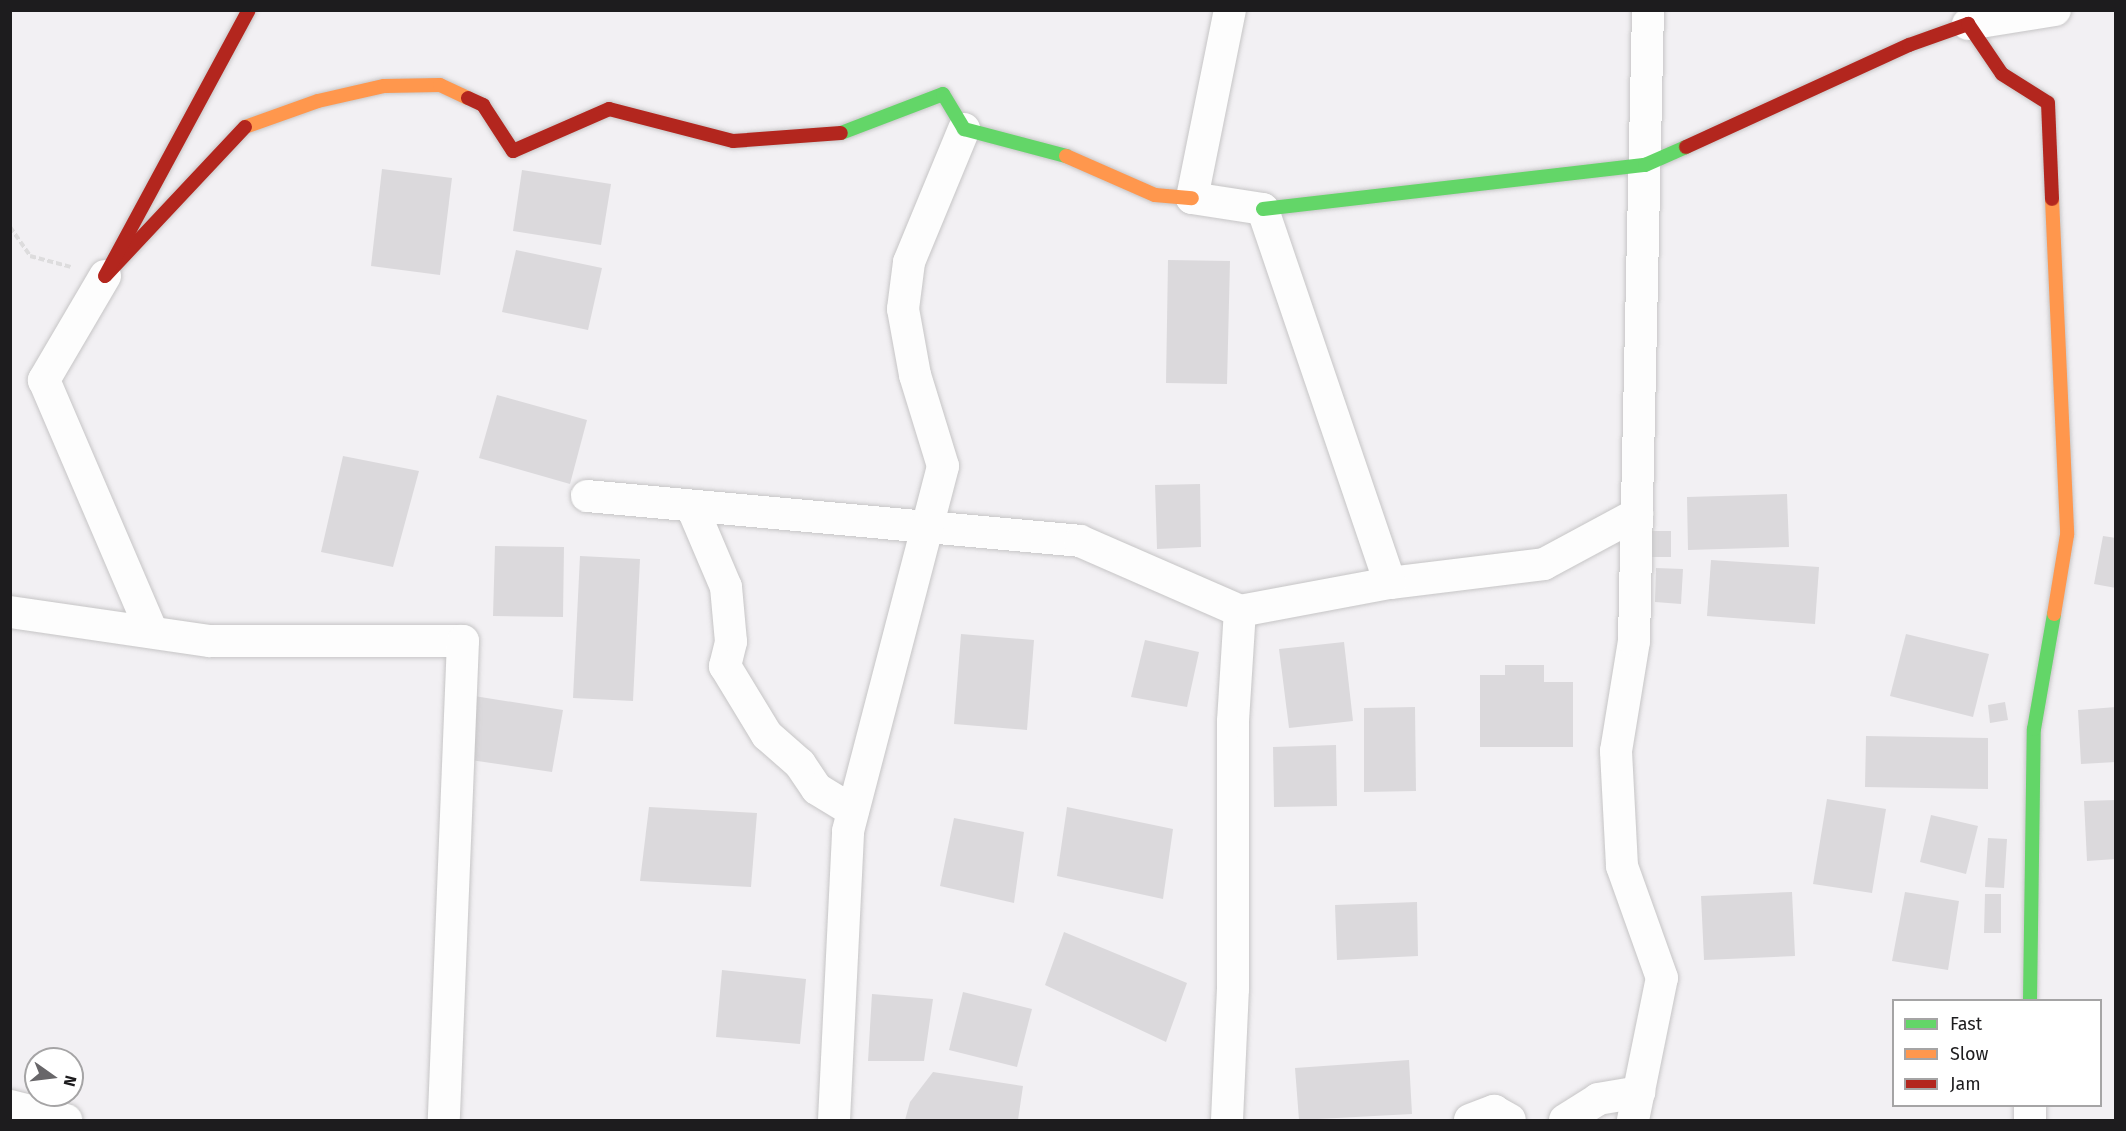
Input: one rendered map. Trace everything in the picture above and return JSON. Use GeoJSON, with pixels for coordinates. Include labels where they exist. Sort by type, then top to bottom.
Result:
{"type":"FeatureCollection","features":[{"type":"Feature","properties":{"kind":"street"},"geometry":{"type":"LineString","coordinates":[[152,632],[44,380],[105,276],[249,10]]}},
{"type":"Feature","properties":{"kind":"street"},"geometry":{"type":"LineString","coordinates":[[1192,198],[1230,10]]}},
{"type":"Feature","properties":{"kind":"street"},"geometry":{"type":"LineString","coordinates":[[1565,1120],[1598,1099],[1636,1106],[1662,978],[1623,866],[1616,751],[1634,641],[1648,10]]}},
{"type":"Feature","properties":{"kind":"street"},"geometry":{"type":"LineString","coordinates":[[105,276],[243,128],[318,100],[384,86],[440,85],[483,105],[513,151],[609,109],[733,141],[837,135],[943,94],[964,129],[1061,154],[1155,195],[1263,209],[1645,165],[1909,45],[1968,24],[2055,10]]}},
{"type":"Feature","properties":{"kind":"street"},"geometry":{"type":"LineString","coordinates":[[1968,24],[2002,74],[2048,103],[2067,535],[2034,729],[2030,999]]}},
{"type":"Feature","properties":{"kind":"street"},"geometry":{"type":"LineString","coordinates":[[834,1120],[848,831],[943,466],[915,375],[903,309],[909,262],[964,129]]}},
{"type":"Feature","properties":{"kind":"street"},"geometry":{"type":"LineString","coordinates":[[1263,209],[1390,583]]}},
{"type":"Feature","properties":{"kind":"street"},"geometry":{"type":"LineString","coordinates":[[587,496],[927,529],[1080,541],[1240,611],[1390,583],[1544,564],[1637,514]]}},
{"type":"Feature","properties":{"kind":"street"},"geometry":{"type":"LineString","coordinates":[[692,507],[726,587],[731,642],[725,666],[767,735],[800,764],[817,789],[853,811]]}},
{"type":"Feature","properties":{"kind":"street"},"geometry":{"type":"LineString","coordinates":[[1227,1120],[1233,989],[1233,721],[1240,611]]}},
{"type":"Feature","properties":{"kind":"street"},"geometry":{"type":"LineString","coordinates":[[10,612],[210,641],[463,641],[444,1120]]}},
{"type":"Feature","properties":{"kind":"street"},"geometry":{"type":"LineString","coordinates":[[10,1106],[66,1120]]}},
{"type":"Feature","properties":{"kind":"street"},"geometry":{"type":"LineString","coordinates":[[1470,1120],[1494,1111],[1510,1120]]}},
{"type":"Feature","properties":{"kind":"path"},"geometry":{"type":"LineString","coordinates":[[10,227],[30,256],[105,276]]}},
{"type":"Feature","properties":{"kind":"building"},"geometry":{"type":"Polygon","coordinates":[[[382,169],[452,178],[440,275],[371,266],[382,169]]]}},
{"type":"Feature","properties":{"kind":"building"},"geometry":{"type":"Polygon","coordinates":[[[522,170],[611,184],[601,245],[513,231],[522,170]]]}},
{"type":"Feature","properties":{"kind":"building"},"geometry":{"type":"Polygon","coordinates":[[[516,250],[602,268],[588,330],[502,312],[516,250]]]}},
{"type":"Feature","properties":{"kind":"building"},"geometry":{"type":"Polygon","coordinates":[[[1168,260],[1230,261],[1227,384],[1166,383],[1168,260]]]}},
{"type":"Feature","properties":{"kind":"building"},"geometry":{"type":"Polygon","coordinates":[[[497,395],[587,420],[570,484],[479,458],[497,395]]]}},
{"type":"Feature","properties":{"kind":"building"},"geometry":{"type":"Polygon","coordinates":[[[343,456],[419,471],[393,567],[321,552],[343,456]]]}},
{"type":"Feature","properties":{"kind":"building"},"geometry":{"type":"Polygon","coordinates":[[[1200,484],[1201,547],[1157,549],[1155,485],[1200,484]]]}},
{"type":"Feature","properties":{"kind":"building"},"geometry":{"type":"Polygon","coordinates":[[[1787,494],[1789,547],[1688,550],[1687,497],[1787,494]]]}},
{"type":"Feature","properties":{"kind":"building"},"geometry":{"type":"Polygon","coordinates":[[[1649,531],[1671,531],[1671,557],[1648,557],[1649,531]]]}},
{"type":"Feature","properties":{"kind":"building"},"geometry":{"type":"Polygon","coordinates":[[[2103,536],[2116,538],[2116,588],[2094,584],[2103,536]]]}},
{"type":"Feature","properties":{"kind":"building"},"geometry":{"type":"Polygon","coordinates":[[[495,546],[564,547],[563,617],[493,616],[495,546]]]}},
{"type":"Feature","properties":{"kind":"building"},"geometry":{"type":"Polygon","coordinates":[[[580,556],[640,559],[633,701],[573,698],[580,556]]]}},
{"type":"Feature","properties":{"kind":"building"},"geometry":{"type":"Polygon","coordinates":[[[1711,560],[1819,567],[1815,624],[1707,616],[1711,560]]]}},
{"type":"Feature","properties":{"kind":"building"},"geometry":{"type":"Polygon","coordinates":[[[1656,568],[1683,569],[1681,604],[1655,602],[1656,568]]]}},
{"type":"Feature","properties":{"kind":"building"},"geometry":{"type":"Polygon","coordinates":[[[961,634],[1034,640],[1027,730],[954,724],[961,634]]]}},
{"type":"Feature","properties":{"kind":"building"},"geometry":{"type":"Polygon","coordinates":[[[1906,634],[1989,654],[1973,717],[1890,696],[1906,634]]]}},
{"type":"Feature","properties":{"kind":"building"},"geometry":{"type":"Polygon","coordinates":[[[1145,640],[1199,652],[1187,707],[1131,697],[1145,640]]]}},
{"type":"Feature","properties":{"kind":"building"},"geometry":{"type":"Polygon","coordinates":[[[1344,642],[1353,721],[1289,728],[1279,649],[1344,642]]]}},
{"type":"Feature","properties":{"kind":"building"},"geometry":{"type":"Polygon","coordinates":[[[1505,665],[1544,665],[1544,682],[1573,682],[1573,747],[1480,747],[1480,675],[1505,675],[1505,665]]]}},
{"type":"Feature","properties":{"kind":"building"},"geometry":{"type":"Polygon","coordinates":[[[468,695],[563,710],[552,772],[464,759],[468,695]]]}},
{"type":"Feature","properties":{"kind":"building"},"geometry":{"type":"Polygon","coordinates":[[[2005,702],[2008,720],[1990,723],[1988,705],[2005,702]]]}},
{"type":"Feature","properties":{"kind":"building"},"geometry":{"type":"Polygon","coordinates":[[[1415,707],[1416,791],[1364,792],[1364,708],[1415,707]]]}},
{"type":"Feature","properties":{"kind":"building"},"geometry":{"type":"Polygon","coordinates":[[[2116,707],[2116,762],[2081,764],[2078,710],[2116,707]]]}},
{"type":"Feature","properties":{"kind":"building"},"geometry":{"type":"Polygon","coordinates":[[[1866,736],[1988,738],[1988,789],[1865,787],[1866,736]]]}},
{"type":"Feature","properties":{"kind":"building"},"geometry":{"type":"Polygon","coordinates":[[[1336,745],[1337,806],[1274,807],[1273,747],[1336,745]]]}},
{"type":"Feature","properties":{"kind":"building"},"geometry":{"type":"Polygon","coordinates":[[[1827,799],[1886,809],[1872,893],[1813,884],[1827,799]]]}},
{"type":"Feature","properties":{"kind":"building"},"geometry":{"type":"Polygon","coordinates":[[[2116,800],[2116,859],[2087,861],[2084,801],[2116,800]]]}},
{"type":"Feature","properties":{"kind":"building"},"geometry":{"type":"Polygon","coordinates":[[[649,807],[757,813],[751,887],[640,881],[649,807]]]}},
{"type":"Feature","properties":{"kind":"building"},"geometry":{"type":"Polygon","coordinates":[[[1067,807],[1173,829],[1163,899],[1057,876],[1067,807]]]}},
{"type":"Feature","properties":{"kind":"building"},"geometry":{"type":"Polygon","coordinates":[[[1931,815],[1978,826],[1966,874],[1920,862],[1931,815]]]}},
{"type":"Feature","properties":{"kind":"building"},"geometry":{"type":"Polygon","coordinates":[[[954,818],[1024,832],[1014,903],[940,886],[954,818]]]}},
{"type":"Feature","properties":{"kind":"building"},"geometry":{"type":"Polygon","coordinates":[[[1988,838],[2007,839],[2004,888],[1985,887],[1988,838]]]}},
{"type":"Feature","properties":{"kind":"building"},"geometry":{"type":"Polygon","coordinates":[[[1792,892],[1795,956],[1704,960],[1701,896],[1792,892]]]}},
{"type":"Feature","properties":{"kind":"building"},"geometry":{"type":"Polygon","coordinates":[[[1905,892],[1959,901],[1948,970],[1892,961],[1905,892]]]}},
{"type":"Feature","properties":{"kind":"building"},"geometry":{"type":"Polygon","coordinates":[[[1985,894],[2001,894],[2001,933],[1984,933],[1985,894]]]}},
{"type":"Feature","properties":{"kind":"building"},"geometry":{"type":"Polygon","coordinates":[[[1417,902],[1418,956],[1337,960],[1335,905],[1417,902]]]}},
{"type":"Feature","properties":{"kind":"building"},"geometry":{"type":"Polygon","coordinates":[[[1064,932],[1187,983],[1166,1042],[1045,985],[1064,932]]]}},
{"type":"Feature","properties":{"kind":"building"},"geometry":{"type":"Polygon","coordinates":[[[722,970],[806,979],[800,1044],[716,1037],[722,970]]]}},
{"type":"Feature","properties":{"kind":"building"},"geometry":{"type":"Polygon","coordinates":[[[963,992],[1032,1009],[1017,1067],[949,1050],[963,992]]]}},
{"type":"Feature","properties":{"kind":"building"},"geometry":{"type":"Polygon","coordinates":[[[872,994],[933,999],[924,1061],[868,1061],[872,994]]]}},
{"type":"Feature","properties":{"kind":"building"},"geometry":{"type":"Polygon","coordinates":[[[1409,1060],[1412,1114],[1299,1120],[1295,1068],[1409,1060]]]}},
{"type":"Feature","properties":{"kind":"building"},"geometry":{"type":"Polygon","coordinates":[[[933,1072],[1023,1086],[1018,1120],[905,1120],[910,1102],[933,1072]]]}},
{"type":"Feature","properties":{"kind":"traffic: fast"},"geometry":{"type":"LineString","coordinates":[[841,133],[943,94],[964,129],[1066,156]]}},
{"type":"Feature","properties":{"kind":"traffic: fast"},"geometry":{"type":"LineString","coordinates":[[1263,209],[1645,165],[1686,147]]}},
{"type":"Feature","properties":{"kind":"traffic: fast"},"geometry":{"type":"LineString","coordinates":[[2030,999],[2034,729],[2054,614]]}},
{"type":"Feature","properties":{"kind":"traffic: slow"},"geometry":{"type":"LineString","coordinates":[[245,127],[318,101],[384,86],[440,85],[468,98]]}},
{"type":"Feature","properties":{"kind":"traffic: slow"},"geometry":{"type":"LineString","coordinates":[[1066,156],[1155,195],[1192,198]]}},
{"type":"Feature","properties":{"kind":"traffic: slow"},"geometry":{"type":"LineString","coordinates":[[2052,199],[2067,535],[2054,614]]}},
{"type":"Feature","properties":{"kind":"traffic: jam"},"geometry":{"type":"LineString","coordinates":[[245,127],[105,276],[249,10]]}},
{"type":"Feature","properties":{"kind":"traffic: jam"},"geometry":{"type":"LineString","coordinates":[[1686,147],[1909,45],[1968,24],[2002,74],[2048,103],[2052,199]]}},
{"type":"Feature","properties":{"kind":"traffic: jam"},"geometry":{"type":"LineString","coordinates":[[468,98],[483,105],[513,151],[609,109],[733,141],[841,133]]}}]}
